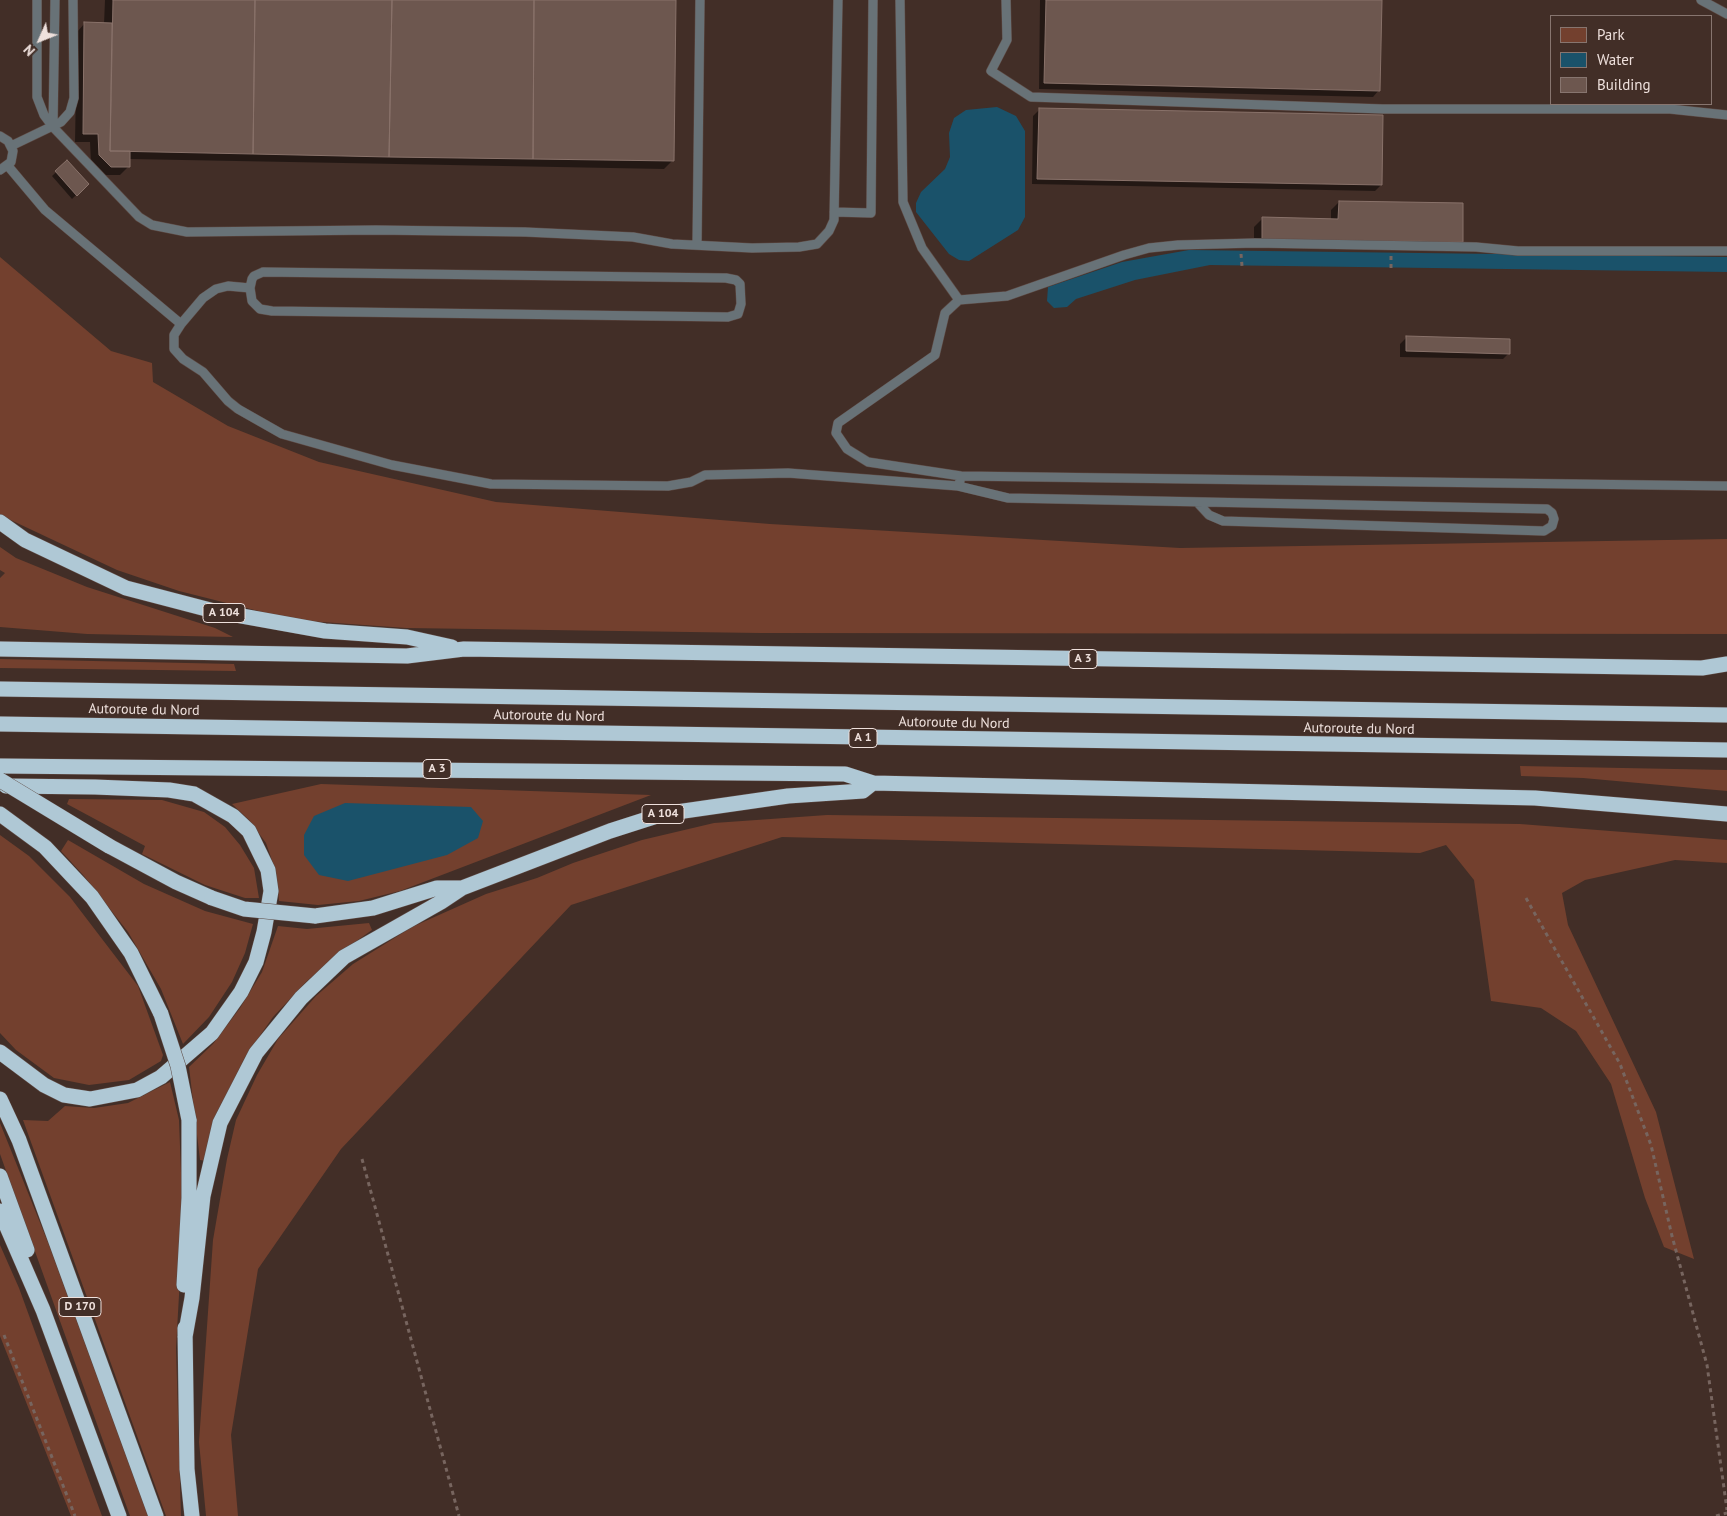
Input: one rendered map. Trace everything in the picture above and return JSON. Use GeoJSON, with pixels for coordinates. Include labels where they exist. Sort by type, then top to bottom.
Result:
{"type":"FeatureCollection","features":[{"type":"Feature","properties":{"kind":"highway","name":"A 104"},"geometry":{"type":"LineString","coordinates":[[0,522],[25,540],[126,588],[233,614],[325,631],[407,637],[464,649]]}},
{"type":"Feature","properties":{"kind":"highway","name":"A 3"},"geometry":{"type":"LineString","coordinates":[[0,648],[407,656],[464,649],[1702,668],[1727,676]]}},
{"type":"Feature","properties":{"kind":"highway"},"geometry":{"type":"LineString","coordinates":[[1702,668],[1727,664]]}},
{"type":"Feature","properties":{"kind":"highway","name":"Autoroute du Nord"},"geometry":{"type":"LineString","coordinates":[[0,689],[1727,715]]}},
{"type":"Feature","properties":{"kind":"highway","name":"Autoroute du Nord"},"geometry":{"type":"LineString","coordinates":[[0,724],[1727,750]]}},
{"type":"Feature","properties":{"kind":"highway","name":"A 3"},"geometry":{"type":"LineString","coordinates":[[0,766],[845,774],[873,784],[1535,798],[1727,814]]}},
{"type":"Feature","properties":{"kind":"highway","name":"A 104"},"geometry":{"type":"LineString","coordinates":[[0,780],[109,846],[176,882],[212,898],[244,909],[315,916],[373,908],[437,888],[462,888],[610,831],[663,814],[788,796],[862,791],[873,784]]}},
{"type":"Feature","properties":{"kind":"highway"},"geometry":{"type":"LineString","coordinates":[[0,786],[169,790],[194,794],[233,816],[249,831],[268,870],[271,891],[264,932],[256,962],[241,992],[212,1033],[162,1077],[137,1090],[115,1096],[90,1099],[64,1095],[44,1085],[0,1052]]}},
{"type":"Feature","properties":{"kind":"highway"},"geometry":{"type":"LineString","coordinates":[[0,814],[45,848],[92,897],[113,924],[131,953],[161,1014],[178,1066],[189,1120],[189,1198],[184,1295],[187,1469],[192,1516]]}},
{"type":"Feature","properties":{"kind":"highway"},"geometry":{"type":"LineString","coordinates":[[185,1336],[192,1298],[203,1196],[220,1123],[256,1053],[301,998],[344,957],[462,888]]}},
{"type":"Feature","properties":{"kind":"highway","name":"D 170"},"geometry":{"type":"LineString","coordinates":[[0,1099],[19,1140],[156,1516]]}},
{"type":"Feature","properties":{"kind":"highway","name":"D 170"},"geometry":{"type":"LineString","coordinates":[[0,1176],[39,1285],[43,1310],[119,1516]]}},
{"type":"Feature","properties":{"kind":"highway"},"geometry":{"type":"LineString","coordinates":[[0,1211],[43,1310]]}},
{"type":"Feature","properties":{"kind":"lane"},"geometry":{"type":"LineString","coordinates":[[37,0],[37,97],[44,114],[52,127],[139,217],[152,225],[187,232],[376,230],[525,232],[633,237],[672,244],[752,248],[799,247],[817,244],[829,231],[834,212],[838,0]]}},
{"type":"Feature","properties":{"kind":"lane"},"geometry":{"type":"LineString","coordinates":[[52,127],[55,0]]}},
{"type":"Feature","properties":{"kind":"lane"},"geometry":{"type":"LineString","coordinates":[[11,146],[67,118],[73,105],[73,0]]}},
{"type":"Feature","properties":{"kind":"lane"},"geometry":{"type":"LineString","coordinates":[[697,245],[700,0]]}},
{"type":"Feature","properties":{"kind":"lane"},"geometry":{"type":"LineString","coordinates":[[834,212],[871,213],[873,0]]}},
{"type":"Feature","properties":{"kind":"lane"},"geometry":{"type":"LineString","coordinates":[[900,0],[903,202],[922,248],[959,300]]}},
{"type":"Feature","properties":{"kind":"lane"},"geometry":{"type":"LineString","coordinates":[[1006,0],[1007,40],[991,71],[1030,97],[1383,108],[1670,109],[1727,114]]}},
{"type":"Feature","properties":{"kind":"lane"},"geometry":{"type":"LineString","coordinates":[[1701,0],[1727,14]]}},
{"type":"Feature","properties":{"kind":"lane"},"geometry":{"type":"LineString","coordinates":[[0,136],[11,146],[13,156],[4,168],[45,210],[180,324]]}},
{"type":"Feature","properties":{"kind":"lane"},"geometry":{"type":"LineString","coordinates":[[1727,251],[1518,251],[1476,247],[1255,243],[1178,245],[1149,248],[1007,296],[959,300],[945,312],[935,355],[838,423],[836,433],[847,450],[868,462],[961,476],[1727,486]]}},
{"type":"Feature","properties":{"kind":"lane"},"geometry":{"type":"LineString","coordinates":[[263,272],[726,278],[736,280],[740,284],[741,304],[738,314],[728,317],[272,311],[260,309],[255,305],[250,288],[254,276],[263,272]]}},
{"type":"Feature","properties":{"kind":"lane"},"geometry":{"type":"LineString","coordinates":[[250,288],[228,286],[216,289],[203,298],[180,324],[174,335],[174,349],[183,359],[203,372],[238,409],[282,434],[392,465],[490,484],[668,486],[691,482],[705,475],[788,473],[958,486],[1008,498],[1547,509],[1552,513],[1554,519],[1552,526],[1544,531],[1223,521],[1209,515],[1197,502]]}},
{"type":"Feature","properties":{"kind":"lane"},"geometry":{"type":"LineString","coordinates":[[958,486],[961,476]]}},
{"type":"Feature","properties":{"kind":"path"},"geometry":{"type":"LineString","coordinates":[[1241,250],[1242,266]]}},
{"type":"Feature","properties":{"kind":"path"},"geometry":{"type":"LineString","coordinates":[[1391,252],[1391,268]]}},
{"type":"Feature","properties":{"kind":"path"},"geometry":{"type":"LineString","coordinates":[[1526,898],[1620,1064],[1651,1145],[1672,1236],[1707,1365],[1727,1512],[1716,1516]]}},
{"type":"Feature","properties":{"kind":"path"},"geometry":{"type":"LineString","coordinates":[[362,1159],[459,1516]]}},
{"type":"Feature","properties":{"kind":"path"},"geometry":{"type":"LineString","coordinates":[[4,1335],[75,1516]]}},
{"type":"Feature","properties":{"kind":"green space"},"geometry":{"type":"Polygon","coordinates":[[[0,257],[111,351],[152,363],[153,382],[228,426],[319,462],[496,502],[770,524],[1180,548],[1727,539],[1727,634],[760,633],[406,628],[294,620],[179,591],[117,570],[0,515],[0,257]]]}},
{"type":"Feature","properties":{"kind":"green space"},"geometry":{"type":"Polygon","coordinates":[[[0,547],[16,558],[87,587],[215,628],[233,637],[87,634],[0,627],[0,578],[5,573],[0,570],[0,547]]]}},
{"type":"Feature","properties":{"kind":"green space"},"geometry":{"type":"Polygon","coordinates":[[[0,659],[234,664],[236,671],[0,668],[0,659]]]}},
{"type":"Feature","properties":{"kind":"green space"},"geometry":{"type":"Polygon","coordinates":[[[1520,766],[1727,770],[1727,791],[1583,778],[1521,776],[1520,766]]]}},
{"type":"Feature","properties":{"kind":"green space"},"geometry":{"type":"Polygon","coordinates":[[[321,784],[651,795],[400,891],[359,901],[318,905],[279,901],[276,872],[266,843],[249,820],[232,804],[321,784]]]}},
{"type":"Feature","properties":{"kind":"green space"},"geometry":{"type":"Polygon","coordinates":[[[69,799],[162,800],[204,812],[225,827],[240,845],[254,868],[259,898],[245,898],[205,885],[142,854],[145,846],[67,804],[69,799]]]}},
{"type":"Feature","properties":{"kind":"green space"},"geometry":{"type":"Polygon","coordinates":[[[827,815],[1520,824],[1727,840],[1727,863],[1675,860],[1585,880],[1562,893],[1568,925],[1656,1112],[1694,1259],[1664,1247],[1645,1198],[1611,1084],[1576,1031],[1541,1008],[1491,1001],[1474,880],[1446,845],[1420,853],[782,837],[571,905],[341,1149],[258,1269],[231,1435],[238,1516],[206,1516],[199,1442],[213,1240],[227,1159],[236,1120],[257,1075],[278,1039],[316,996],[353,964],[412,927],[486,894],[537,878],[573,863],[642,840],[714,823],[827,815]]]}},
{"type":"Feature","properties":{"kind":"green space"},"geometry":{"type":"Polygon","coordinates":[[[0,835],[29,856],[70,897],[138,986],[163,1055],[161,1061],[129,1080],[89,1085],[54,1078],[16,1050],[0,1033],[0,835]]]}},
{"type":"Feature","properties":{"kind":"green space"},"geometry":{"type":"Polygon","coordinates":[[[68,840],[144,884],[205,911],[253,924],[245,953],[232,982],[209,1017],[183,1044],[161,989],[128,932],[84,876],[61,851],[68,840]]]}},
{"type":"Feature","properties":{"kind":"green space"},"geometry":{"type":"Polygon","coordinates":[[[369,923],[372,930],[341,952],[307,981],[273,1017],[245,1057],[223,1103],[206,1161],[200,1160],[189,1067],[213,1044],[240,1008],[262,972],[278,926],[307,929],[369,923]]]}},
{"type":"Feature","properties":{"kind":"green space"},"geometry":{"type":"Polygon","coordinates":[[[170,1082],[179,1120],[183,1225],[176,1348],[181,1516],[166,1516],[23,1120],[48,1121],[65,1106],[94,1108],[128,1103],[170,1082]]]}},
{"type":"Feature","properties":{"kind":"green space"},"geometry":{"type":"Polygon","coordinates":[[[0,1123],[49,1245],[148,1516],[130,1516],[0,1154],[0,1123]]]}},
{"type":"Feature","properties":{"kind":"green space"},"geometry":{"type":"Polygon","coordinates":[[[0,1245],[19,1288],[102,1516],[71,1516],[0,1336],[0,1245]]]}},
{"type":"Feature","properties":{"kind":"water"},"geometry":{"type":"Polygon","coordinates":[[[997,107],[1016,116],[1025,131],[1025,217],[1018,230],[969,261],[959,260],[949,254],[916,212],[916,203],[921,192],[945,169],[950,157],[949,133],[954,118],[966,110],[997,107]]]}},
{"type":"Feature","properties":{"kind":"water"},"geometry":{"type":"Polygon","coordinates":[[[1189,250],[1727,257],[1727,272],[1210,265],[1135,280],[1076,299],[1067,307],[1054,308],[1047,301],[1048,287],[1122,262],[1189,250]]]}},
{"type":"Feature","properties":{"kind":"water"},"geometry":{"type":"Polygon","coordinates":[[[345,803],[471,807],[483,821],[478,838],[447,855],[348,881],[319,875],[304,855],[304,835],[314,816],[345,803]]]}},
{"type":"Feature","properties":{"kind":"building"},"geometry":{"type":"Polygon","coordinates":[[[113,0],[255,0],[253,154],[110,151],[113,0]]]}},
{"type":"Feature","properties":{"kind":"building"},"geometry":{"type":"Polygon","coordinates":[[[255,0],[392,0],[389,157],[253,154],[255,0]]]}},
{"type":"Feature","properties":{"kind":"building"},"geometry":{"type":"Polygon","coordinates":[[[392,0],[534,0],[533,159],[389,157],[392,0]]]}},
{"type":"Feature","properties":{"kind":"building"},"geometry":{"type":"Polygon","coordinates":[[[534,0],[676,0],[674,161],[533,159],[534,0]]]}},
{"type":"Feature","properties":{"kind":"building"},"geometry":{"type":"Polygon","coordinates":[[[1046,0],[1382,0],[1380,91],[1044,83],[1046,0]]]}},
{"type":"Feature","properties":{"kind":"building"},"geometry":{"type":"Polygon","coordinates":[[[84,22],[112,23],[110,151],[130,151],[130,167],[111,167],[99,155],[98,134],[83,134],[84,22]]]}},
{"type":"Feature","properties":{"kind":"building"},"geometry":{"type":"Polygon","coordinates":[[[1039,108],[1383,115],[1382,185],[1037,179],[1039,108]]]}},
{"type":"Feature","properties":{"kind":"building"},"geometry":{"type":"Polygon","coordinates":[[[67,160],[89,184],[77,196],[55,171],[67,160]]]}},
{"type":"Feature","properties":{"kind":"building"},"geometry":{"type":"Polygon","coordinates":[[[1339,201],[1463,203],[1463,242],[1262,239],[1262,217],[1338,219],[1339,201]]]}},
{"type":"Feature","properties":{"kind":"building"},"geometry":{"type":"Polygon","coordinates":[[[1406,336],[1510,339],[1510,354],[1406,351],[1406,336]]]}}]}
